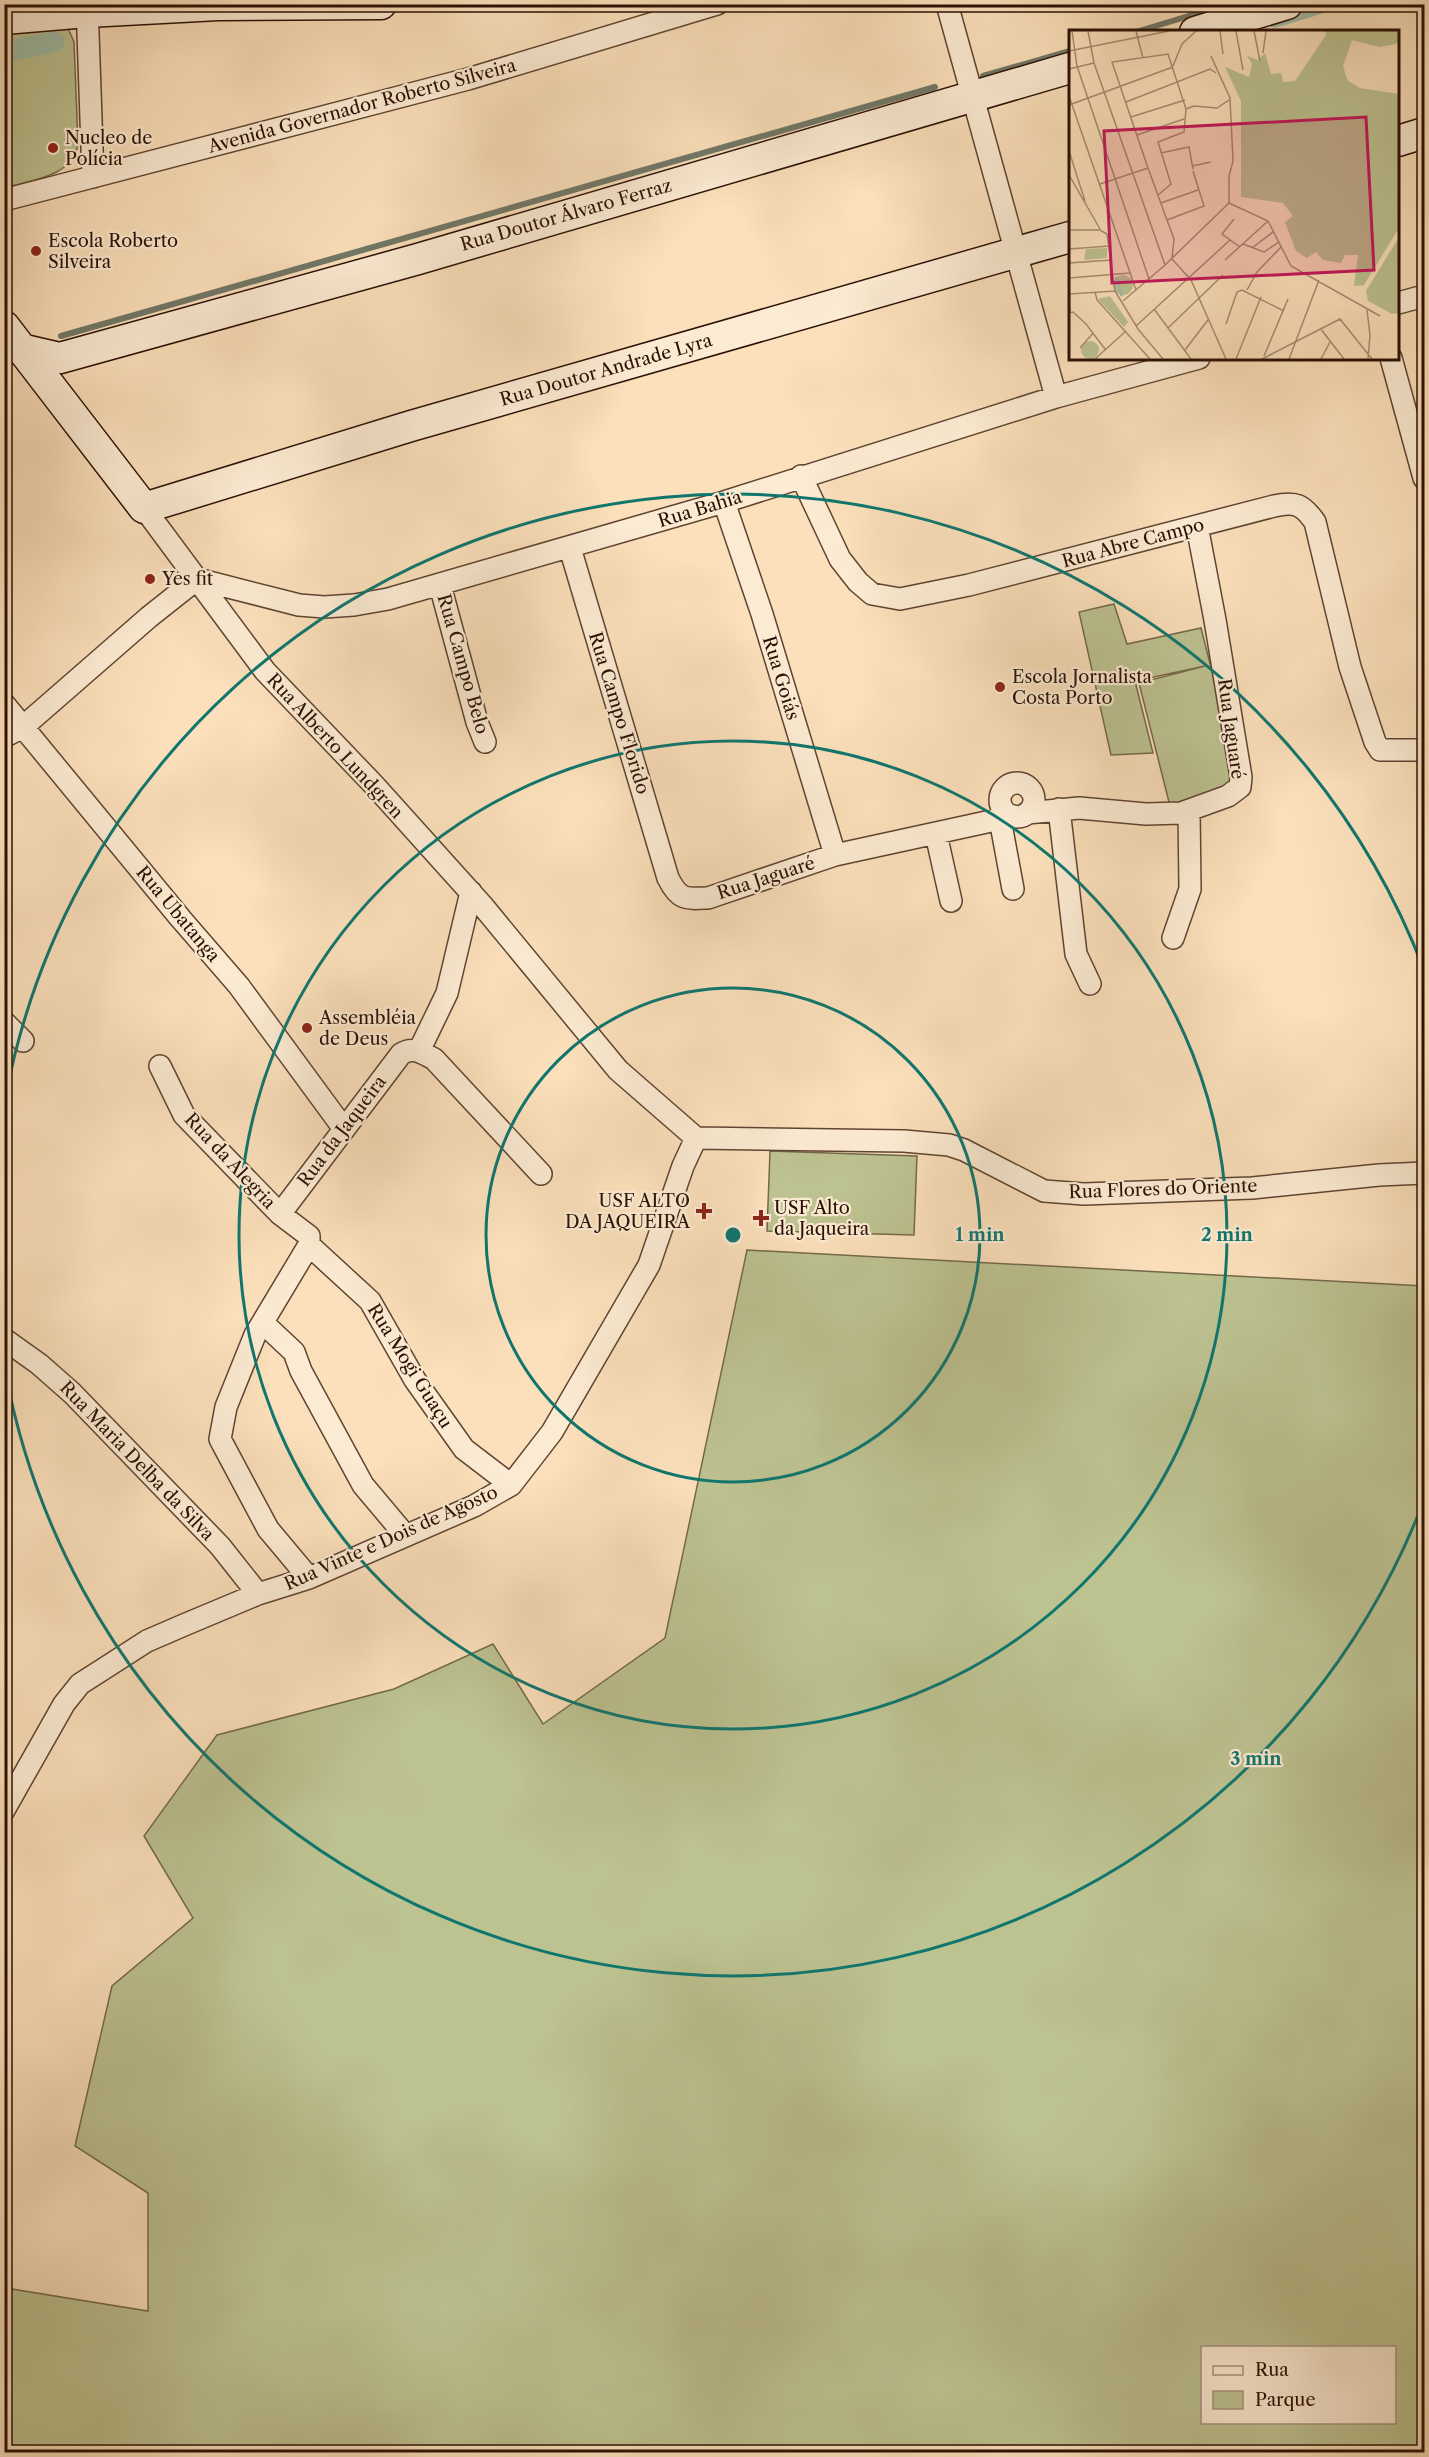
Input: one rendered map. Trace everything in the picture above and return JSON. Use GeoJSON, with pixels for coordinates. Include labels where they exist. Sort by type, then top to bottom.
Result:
{"type":"FeatureCollection","features":[{"type":"Feature","properties":{"kind":"main road"},"geometry":{"type":"LineString","coordinates":[[4,19],[87,8],[381,4]]}},
{"type":"Feature","properties":{"kind":"main road"},"geometry":{"type":"LineString","coordinates":[[1202,30],[1287,4]]}},
{"type":"Feature","properties":{"kind":"main road","name":"Rua Doutor Álvaro Ferraz"},"geometry":{"type":"LineString","coordinates":[[53,369],[418,259],[1069,69]]}},
{"type":"Feature","properties":{"kind":"main road"},"geometry":{"type":"LineString","coordinates":[[1399,141],[1425,133]]}},
{"type":"Feature","properties":{"kind":"main road","name":"Rua Doutor Andrade Lyra"},"geometry":{"type":"LineString","coordinates":[[144,508],[411,426],[1069,238]]}},
{"type":"Feature","properties":{"kind":"main road","name":"Rua Alberto Lundgren"},"geometry":{"type":"LineString","coordinates":[[13,338],[53,369],[144,508]]}},
{"type":"Feature","properties":{"kind":"street","name":"Avenida Governador Roberto Silveira"},"geometry":{"type":"LineString","coordinates":[[4,200],[457,82],[717,4]]}},
{"type":"Feature","properties":{"kind":"street"},"geometry":{"type":"LineString","coordinates":[[947,4],[1014,253],[1056,397]]}},
{"type":"Feature","properties":{"kind":"street"},"geometry":{"type":"LineString","coordinates":[[87,8],[93,177]]}},
{"type":"Feature","properties":{"kind":"street"},"geometry":{"type":"LineString","coordinates":[[1399,303],[1425,296]]}},
{"type":"Feature","properties":{"kind":"street","name":"Rua Bahia"},"geometry":{"type":"LineString","coordinates":[[197,579],[283,602],[324,607],[388,599],[724,502],[1056,397],[1192,360]]}},
{"type":"Feature","properties":{"kind":"street"},"geometry":{"type":"LineString","coordinates":[[1392,360],[1425,478]]}},
{"type":"Feature","properties":{"kind":"street","name":"Rua Abre Campo"},"geometry":{"type":"LineString","coordinates":[[801,476],[840,559],[858,582],[872,594],[900,599],[936,593],[1283,504],[1298,505],[1306,510],[1315,522],[1350,666],[1375,742],[1380,750],[1425,750]]}},
{"type":"Feature","properties":{"kind":"street","name":"Rua Goiás"},"geometry":{"type":"LineString","coordinates":[[724,502],[762,614],[835,855]]}},
{"type":"Feature","properties":{"kind":"street","name":"Rua Alberto Lundgren"},"geometry":{"type":"LineString","coordinates":[[144,508],[265,671],[374,785],[471,892],[618,1070],[696,1138]]}},
{"type":"Feature","properties":{"kind":"street","name":"Rua Jaguaré"},"geometry":{"type":"LineString","coordinates":[[668,878],[681,897],[708,898],[835,855],[1014,816],[1079,808],[1170,814],[1190,811],[1228,796],[1240,787],[1241,777],[1197,526]]}},
{"type":"Feature","properties":{"kind":"street","name":"Rua Campo Florido"},"geometry":{"type":"LineString","coordinates":[[570,548],[668,878]]}},
{"type":"Feature","properties":{"kind":"street"},"geometry":{"type":"LineString","coordinates":[[4,737],[24,726],[148,617],[197,579]]}},
{"type":"Feature","properties":{"kind":"street","name":"Rua Campo Belo"},"geometry":{"type":"LineString","coordinates":[[440,585],[477,722],[485,742]]}},
{"type":"Feature","properties":{"kind":"street","name":"Rua Ubatanga"},"geometry":{"type":"LineString","coordinates":[[4,704],[180,919],[239,986],[344,1130]]}},
{"type":"Feature","properties":{"kind":"street"},"geometry":{"type":"LineString","coordinates":[[1059,809],[1076,954],[1090,984]]}},
{"type":"Feature","properties":{"kind":"street"},"geometry":{"type":"LineString","coordinates":[[1173,938],[1190,889],[1190,811]]}},
{"type":"Feature","properties":{"kind":"street"},"geometry":{"type":"LineString","coordinates":[[1013,889],[1014,816]]}},
{"type":"Feature","properties":{"kind":"street"},"geometry":{"type":"LineString","coordinates":[[936,834],[951,901]]}},
{"type":"Feature","properties":{"kind":"street","name":"Rua da Jaqueira"},"geometry":{"type":"LineString","coordinates":[[279,1214],[401,1054],[413,1051],[447,993],[471,892]]}},
{"type":"Feature","properties":{"kind":"street"},"geometry":{"type":"LineString","coordinates":[[4,1022],[23,1041]]}},
{"type":"Feature","properties":{"kind":"street"},"geometry":{"type":"LineString","coordinates":[[413,1051],[434,1059],[541,1174]]}},
{"type":"Feature","properties":{"kind":"street","name":"Rua da Alegria"},"geometry":{"type":"LineString","coordinates":[[159,1066],[184,1115],[279,1214],[309,1236],[309,1245]]}},
{"type":"Feature","properties":{"kind":"street","name":"Rua Flores do Oriente"},"geometry":{"type":"LineString","coordinates":[[696,1138],[904,1141],[949,1145],[964,1150],[1044,1191],[1084,1194],[1252,1188],[1379,1175],[1425,1173]]}},
{"type":"Feature","properties":{"kind":"street","name":"Rua Vinte e Dois de Agosto"},"geometry":{"type":"LineString","coordinates":[[4,1810],[64,1704],[80,1684],[147,1641],[258,1594],[309,1578],[474,1506],[511,1485],[552,1432],[649,1265],[683,1166],[696,1138]]}},
{"type":"Feature","properties":{"kind":"street"},"geometry":{"type":"LineString","coordinates":[[309,1245],[262,1323],[226,1407],[220,1439],[268,1528],[309,1578]]}},
{"type":"Feature","properties":{"kind":"street","name":"Rua Mogi Guaçu"},"geometry":{"type":"LineString","coordinates":[[309,1245],[370,1301],[415,1380],[464,1449],[511,1485]]}},
{"type":"Feature","properties":{"kind":"street"},"geometry":{"type":"LineString","coordinates":[[262,1323],[294,1352],[301,1371],[363,1485],[405,1535]]}},
{"type":"Feature","properties":{"kind":"street","name":"Rua Maria Delba da Silva"},"geometry":{"type":"LineString","coordinates":[[4,1339],[39,1364],[72,1393],[220,1546],[258,1594]]}},
{"type":"Feature","properties":{"kind":"green space"},"geometry":{"type":"Polygon","coordinates":[[[4,28],[68,28],[74,42],[78,144],[68,164],[60,170],[5,188],[4,28]]]}},
{"type":"Feature","properties":{"kind":"green space"},"geometry":{"type":"Polygon","coordinates":[[[1114,604],[1127,644],[1201,628],[1240,791],[1171,810],[1139,683],[1205,666],[1135,681],[1153,753],[1111,755],[1079,612],[1114,604]]]}},
{"type":"Feature","properties":{"kind":"green space"},"geometry":{"type":"Polygon","coordinates":[[[770,1151],[917,1156],[914,1235],[767,1231],[770,1151]]]}},
{"type":"Feature","properties":{"kind":"green space"},"geometry":{"type":"Polygon","coordinates":[[[747,1250],[1424,1286],[1424,2452],[19,2452],[5,2443],[5,2288],[148,2311],[148,2193],[75,2146],[112,1986],[193,1918],[144,1836],[217,1735],[394,1689],[493,1644],[543,1724],[665,1638],[747,1250]]]}},
{"type":"Feature","properties":{"kind":"waterway"},"geometry":{"type":"LineString","coordinates":[[1143,30],[1228,4]]}},
{"type":"Feature","properties":{"kind":"waterway"},"geometry":{"type":"LineString","coordinates":[[1275,17],[1318,4]]}},
{"type":"Feature","properties":{"kind":"waterway"},"geometry":{"type":"LineString","coordinates":[[4,52],[54,42]]}},
{"type":"Feature","properties":{"kind":"waterway"},"geometry":{"type":"LineString","coordinates":[[983,76],[1069,51]]}},
{"type":"Feature","properties":{"kind":"waterway"},"geometry":{"type":"LineString","coordinates":[[61,336],[935,87]]}},
{"type":"Feature","properties":{"kind":"place","name":"Nucleo de Polícia"},"geometry":{"type":"Point","coordinates":[53,148]}},
{"type":"Feature","properties":{"kind":"place","name":"Escola Roberto Silveira"},"geometry":{"type":"Point","coordinates":[36,251]}},
{"type":"Feature","properties":{"kind":"place","name":"Yes fit"},"geometry":{"type":"Point","coordinates":[150,579]}},
{"type":"Feature","properties":{"kind":"place","name":"Escola Jornalista Costa Porto"},"geometry":{"type":"Point","coordinates":[1000,687]}},
{"type":"Feature","properties":{"kind":"place","name":"Assembléia de Deus"},"geometry":{"type":"Point","coordinates":[307,1028]}},
{"type":"Feature","properties":{"kind":"place","name":"USF ALTO DA JAQUEIRA"},"geometry":{"type":"Point","coordinates":[704,1211]}},
{"type":"Feature","properties":{"kind":"place","name":"USF Alto da Jaqueira"},"geometry":{"type":"Point","coordinates":[761,1218]}}]}
